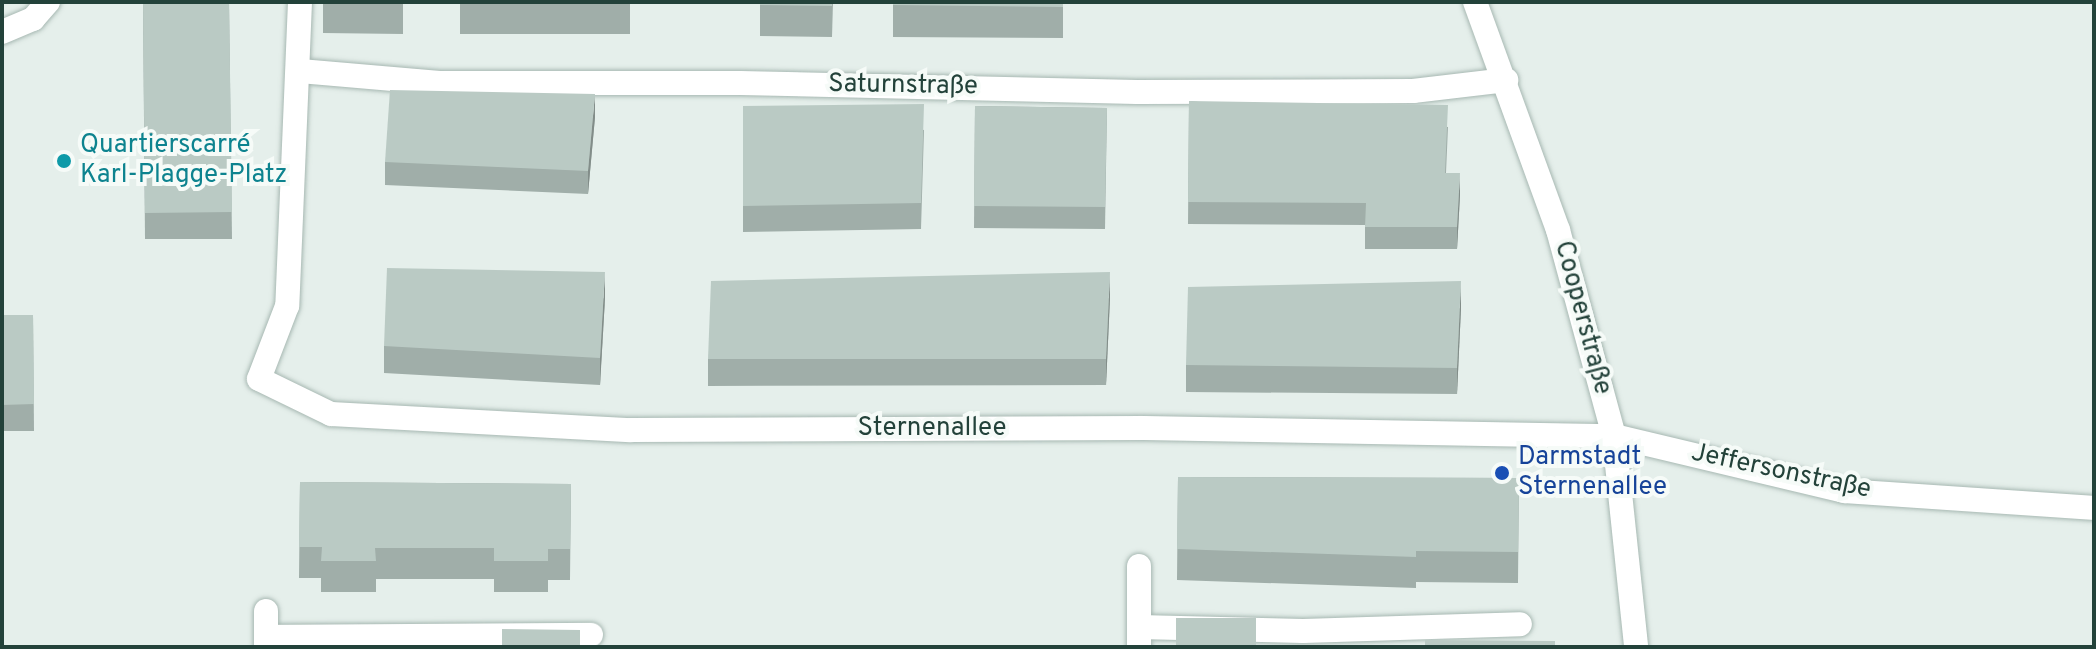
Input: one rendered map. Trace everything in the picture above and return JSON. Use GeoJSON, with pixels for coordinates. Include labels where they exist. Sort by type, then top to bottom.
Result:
{"type":"FeatureCollection","features":[{"type":"Feature","properties":{"kind":"street"},"geometry":{"type":"LineString","coordinates":[[2,32],[33,19],[48,2]]}},
{"type":"Feature","properties":{"kind":"street"},"geometry":{"type":"LineString","coordinates":[[300,2],[300,71]]}},
{"type":"Feature","properties":{"kind":"street","name":"Cooperstraße"},"geometry":{"type":"LineString","coordinates":[[1475,2],[1506,80],[1558,230],[1614,436],[1636,647]]}},
{"type":"Feature","properties":{"kind":"street","name":"Saturnstraße"},"geometry":{"type":"LineString","coordinates":[[300,71],[439,83],[740,83],[1137,92],[1413,91],[1506,80]]}},
{"type":"Feature","properties":{"kind":"street","name":"Sternenallee"},"geometry":{"type":"LineString","coordinates":[[300,71],[287,306],[259,379],[331,414],[631,430],[1142,428],[1614,436]]}},
{"type":"Feature","properties":{"kind":"street","name":"Jeffersonstraße"},"geometry":{"type":"LineString","coordinates":[[1614,436],[1845,491],[2094,508]]}},
{"type":"Feature","properties":{"kind":"street"},"geometry":{"type":"LineString","coordinates":[[1139,566],[1139,637],[1302,639],[1520,624]]}},
{"type":"Feature","properties":{"kind":"street"},"geometry":{"type":"LineString","coordinates":[[266,611],[266,642],[591,635]]}},
{"type":"Feature","properties":{"kind":"building"},"geometry":{"type":"Polygon","coordinates":[[[143,2],[229,2],[232,212],[145,213],[143,2]]]}},
{"type":"Feature","properties":{"kind":"building"},"geometry":{"type":"Polygon","coordinates":[[[403,2],[403,3],[323,3],[403,2]]]}},
{"type":"Feature","properties":{"kind":"building"},"geometry":{"type":"Polygon","coordinates":[[[630,2],[630,3],[460,3],[630,2]]]}},
{"type":"Feature","properties":{"kind":"building"},"geometry":{"type":"Polygon","coordinates":[[[760,2],[832,2],[832,6],[760,5],[760,2]]]}},
{"type":"Feature","properties":{"kind":"building"},"geometry":{"type":"Polygon","coordinates":[[[893,2],[1063,2],[1063,7],[893,5],[893,2]]]}},
{"type":"Feature","properties":{"kind":"building"},"geometry":{"type":"Polygon","coordinates":[[[390,90],[595,94],[588,171],[385,162],[390,90]]]}},
{"type":"Feature","properties":{"kind":"building"},"geometry":{"type":"Polygon","coordinates":[[[1189,101],[1448,105],[1445,173],[1460,173],[1457,227],[1365,227],[1366,203],[1188,202],[1189,101]]]}},
{"type":"Feature","properties":{"kind":"building"},"geometry":{"type":"Polygon","coordinates":[[[924,104],[921,203],[743,206],[743,106],[924,104]]]}},
{"type":"Feature","properties":{"kind":"building"},"geometry":{"type":"Polygon","coordinates":[[[975,106],[1107,108],[1105,207],[974,206],[975,106]]]}},
{"type":"Feature","properties":{"kind":"building"},"geometry":{"type":"Polygon","coordinates":[[[387,268],[605,272],[600,358],[384,346],[387,268]]]}},
{"type":"Feature","properties":{"kind":"building"},"geometry":{"type":"Polygon","coordinates":[[[1110,272],[1106,359],[708,359],[711,281],[1110,272]]]}},
{"type":"Feature","properties":{"kind":"building"},"geometry":{"type":"Polygon","coordinates":[[[1461,281],[1457,368],[1186,365],[1188,287],[1461,281]]]}},
{"type":"Feature","properties":{"kind":"building"},"geometry":{"type":"Polygon","coordinates":[[[2,315],[33,315],[34,404],[2,405],[2,315]]]}},
{"type":"Feature","properties":{"kind":"building"},"geometry":{"type":"Polygon","coordinates":[[[1178,477],[1519,478],[1518,552],[1416,551],[1416,557],[1177,549],[1178,477]]]}},
{"type":"Feature","properties":{"kind":"building"},"geometry":{"type":"Polygon","coordinates":[[[300,482],[571,484],[570,549],[548,549],[548,561],[494,561],[494,548],[375,548],[376,561],[321,561],[322,547],[299,547],[300,482]]]}},
{"type":"Feature","properties":{"kind":"building"},"geometry":{"type":"Polygon","coordinates":[[[1176,618],[1256,618],[1256,647],[1176,647],[1176,618]]]}},
{"type":"Feature","properties":{"kind":"building"},"geometry":{"type":"Polygon","coordinates":[[[502,629],[580,630],[580,647],[502,647],[502,629]]]}},
{"type":"Feature","properties":{"kind":"building"},"geometry":{"type":"Polygon","coordinates":[[[1425,640],[1555,641],[1555,647],[1425,647],[1425,640]]]}},
{"type":"Feature","properties":{"kind":"place","name":"Quartierscarré Karl-Plagge-Platz"},"geometry":{"type":"Point","coordinates":[64,161]}},
{"type":"Feature","properties":{"kind":"place","name":"Darmstadt Sternenallee"},"geometry":{"type":"Point","coordinates":[1502,473]}}]}
